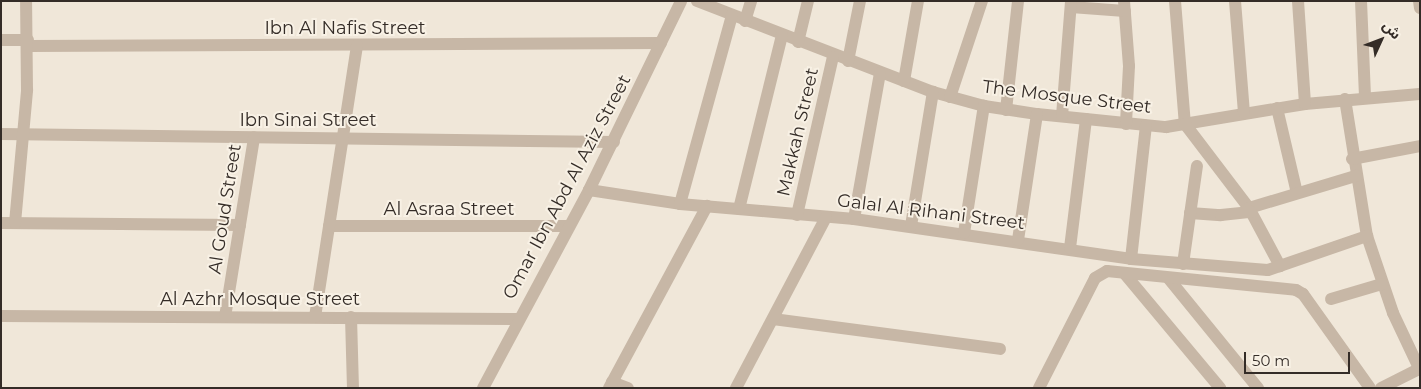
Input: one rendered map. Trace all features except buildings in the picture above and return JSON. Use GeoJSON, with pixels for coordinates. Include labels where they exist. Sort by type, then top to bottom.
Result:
{"type":"FeatureCollection","features":[{"type":"Feature","properties":{"kind":"street"},"geometry":{"type":"LineString","coordinates":[[15,223],[29,43],[26,1]]}},
{"type":"Feature","properties":{"kind":"street","name":"Omar Ibn Abd Al Aziz Street"},"geometry":{"type":"LineString","coordinates":[[484,388],[518,318],[614,142],[681,1]]}},
{"type":"Feature","properties":{"kind":"street","name":"The Mosque Street"},"geometry":{"type":"LineString","coordinates":[[697,1],[833,57],[933,92],[984,106],[1037,114],[1146,126],[1186,124],[1305,104],[1344,99],[1420,94]]}},
{"type":"Feature","properties":{"kind":"street"},"geometry":{"type":"LineString","coordinates":[[745,21],[751,1]]}},
{"type":"Feature","properties":{"kind":"street"},"geometry":{"type":"LineString","coordinates":[[798,42],[808,1]]}},
{"type":"Feature","properties":{"kind":"street"},"geometry":{"type":"LineString","coordinates":[[848,62],[860,1]]}},
{"type":"Feature","properties":{"kind":"street"},"geometry":{"type":"LineString","coordinates":[[904,81],[918,1]]}},
{"type":"Feature","properties":{"kind":"street"},"geometry":{"type":"LineString","coordinates":[[950,97],[982,1]]}},
{"type":"Feature","properties":{"kind":"street"},"geometry":{"type":"LineString","coordinates":[[1006,110],[1018,1]]}},
{"type":"Feature","properties":{"kind":"street"},"geometry":{"type":"LineString","coordinates":[[1175,1],[1186,124],[1250,210],[1274,268],[1367,236]]}},
{"type":"Feature","properties":{"kind":"street"},"geometry":{"type":"LineString","coordinates":[[1235,1],[1244,113]]}},
{"type":"Feature","properties":{"kind":"street"},"geometry":{"type":"LineString","coordinates":[[1298,1],[1305,104]]}},
{"type":"Feature","properties":{"kind":"street"},"geometry":{"type":"LineString","coordinates":[[1361,1],[1365,98]]}},
{"type":"Feature","properties":{"kind":"street"},"geometry":{"type":"LineString","coordinates":[[1419,1],[1420,8]]}},
{"type":"Feature","properties":{"kind":"street"},"geometry":{"type":"LineString","coordinates":[[1062,116],[1071,4],[1125,6],[1129,66],[1126,124]]}},
{"type":"Feature","properties":{"kind":"street"},"geometry":{"type":"LineString","coordinates":[[680,204],[732,15]]}},
{"type":"Feature","properties":{"kind":"street"},"geometry":{"type":"LineString","coordinates":[[739,209],[782,36]]}},
{"type":"Feature","properties":{"kind":"street","name":"Ibn Al Nafis Street"},"geometry":{"type":"LineString","coordinates":[[1,40],[29,43],[357,45],[661,43]]}},
{"type":"Feature","properties":{"kind":"street"},"geometry":{"type":"LineString","coordinates":[[315,317],[357,45]]}},
{"type":"Feature","properties":{"kind":"street","name":"Makkah Street"},"geometry":{"type":"LineString","coordinates":[[797,215],[833,57]]}},
{"type":"Feature","properties":{"kind":"street"},"geometry":{"type":"LineString","coordinates":[[854,219],[880,73]]}},
{"type":"Feature","properties":{"kind":"street"},"geometry":{"type":"LineString","coordinates":[[910,226],[933,92]]}},
{"type":"Feature","properties":{"kind":"street"},"geometry":{"type":"LineString","coordinates":[[1344,99],[1352,159],[1367,236],[1382,284],[1419,370],[1381,388]]}},
{"type":"Feature","properties":{"kind":"street"},"geometry":{"type":"LineString","coordinates":[[964,233],[984,106]]}},
{"type":"Feature","properties":{"kind":"street"},"geometry":{"type":"LineString","coordinates":[[1277,108],[1297,193]]}},
{"type":"Feature","properties":{"kind":"street"},"geometry":{"type":"LineString","coordinates":[[1018,240],[1037,114]]}},
{"type":"Feature","properties":{"kind":"street"},"geometry":{"type":"LineString","coordinates":[[1070,248],[1086,119]]}},
{"type":"Feature","properties":{"kind":"street"},"geometry":{"type":"LineString","coordinates":[[1131,259],[1146,126]]}},
{"type":"Feature","properties":{"kind":"street","name":"Ibn Sinai Street"},"geometry":{"type":"LineString","coordinates":[[1,134],[614,142]]}},
{"type":"Feature","properties":{"kind":"street","name":"Al Goud Street"},"geometry":{"type":"LineString","coordinates":[[225,317],[254,137]]}},
{"type":"Feature","properties":{"kind":"street"},"geometry":{"type":"LineString","coordinates":[[1352,159],[1420,146]]}},
{"type":"Feature","properties":{"kind":"street"},"geometry":{"type":"LineString","coordinates":[[1183,264],[1197,166]]}},
{"type":"Feature","properties":{"kind":"street"},"geometry":{"type":"LineString","coordinates":[[1190,212],[1221,216],[1250,210],[1297,193],[1356,176]]}},
{"type":"Feature","properties":{"kind":"street","name":"Galal Al Rihani Street"},"geometry":{"type":"LineString","coordinates":[[589,190],[680,204],[854,219],[910,226],[1018,240],[1131,259],[1183,264],[1274,268]]}},
{"type":"Feature","properties":{"kind":"street"},"geometry":{"type":"LineString","coordinates":[[628,388],[611,385],[707,206]]}},
{"type":"Feature","properties":{"kind":"street"},"geometry":{"type":"LineString","coordinates":[[736,388],[826,217]]}},
{"type":"Feature","properties":{"kind":"street"},"geometry":{"type":"LineString","coordinates":[[1,223],[240,225]]}},
{"type":"Feature","properties":{"kind":"street","name":"Al Asraa Street"},"geometry":{"type":"LineString","coordinates":[[329,226],[568,226]]}},
{"type":"Feature","properties":{"kind":"street"},"geometry":{"type":"LineString","coordinates":[[1039,388],[1095,278],[1107,271],[1296,290],[1303,294],[1368,386]]}},
{"type":"Feature","properties":{"kind":"street"},"geometry":{"type":"LineString","coordinates":[[1124,273],[1220,388]]}},
{"type":"Feature","properties":{"kind":"street"},"geometry":{"type":"LineString","coordinates":[[1169,278],[1258,388]]}},
{"type":"Feature","properties":{"kind":"street"},"geometry":{"type":"LineString","coordinates":[[1331,299],[1382,284]]}},
{"type":"Feature","properties":{"kind":"street","name":"Al Azhr Mosque Street"},"geometry":{"type":"LineString","coordinates":[[1,316],[518,318]]}},
{"type":"Feature","properties":{"kind":"street"},"geometry":{"type":"LineString","coordinates":[[351,316],[353,388]]}},
{"type":"Feature","properties":{"kind":"street"},"geometry":{"type":"LineString","coordinates":[[773,319],[1000,349]]}}]}
